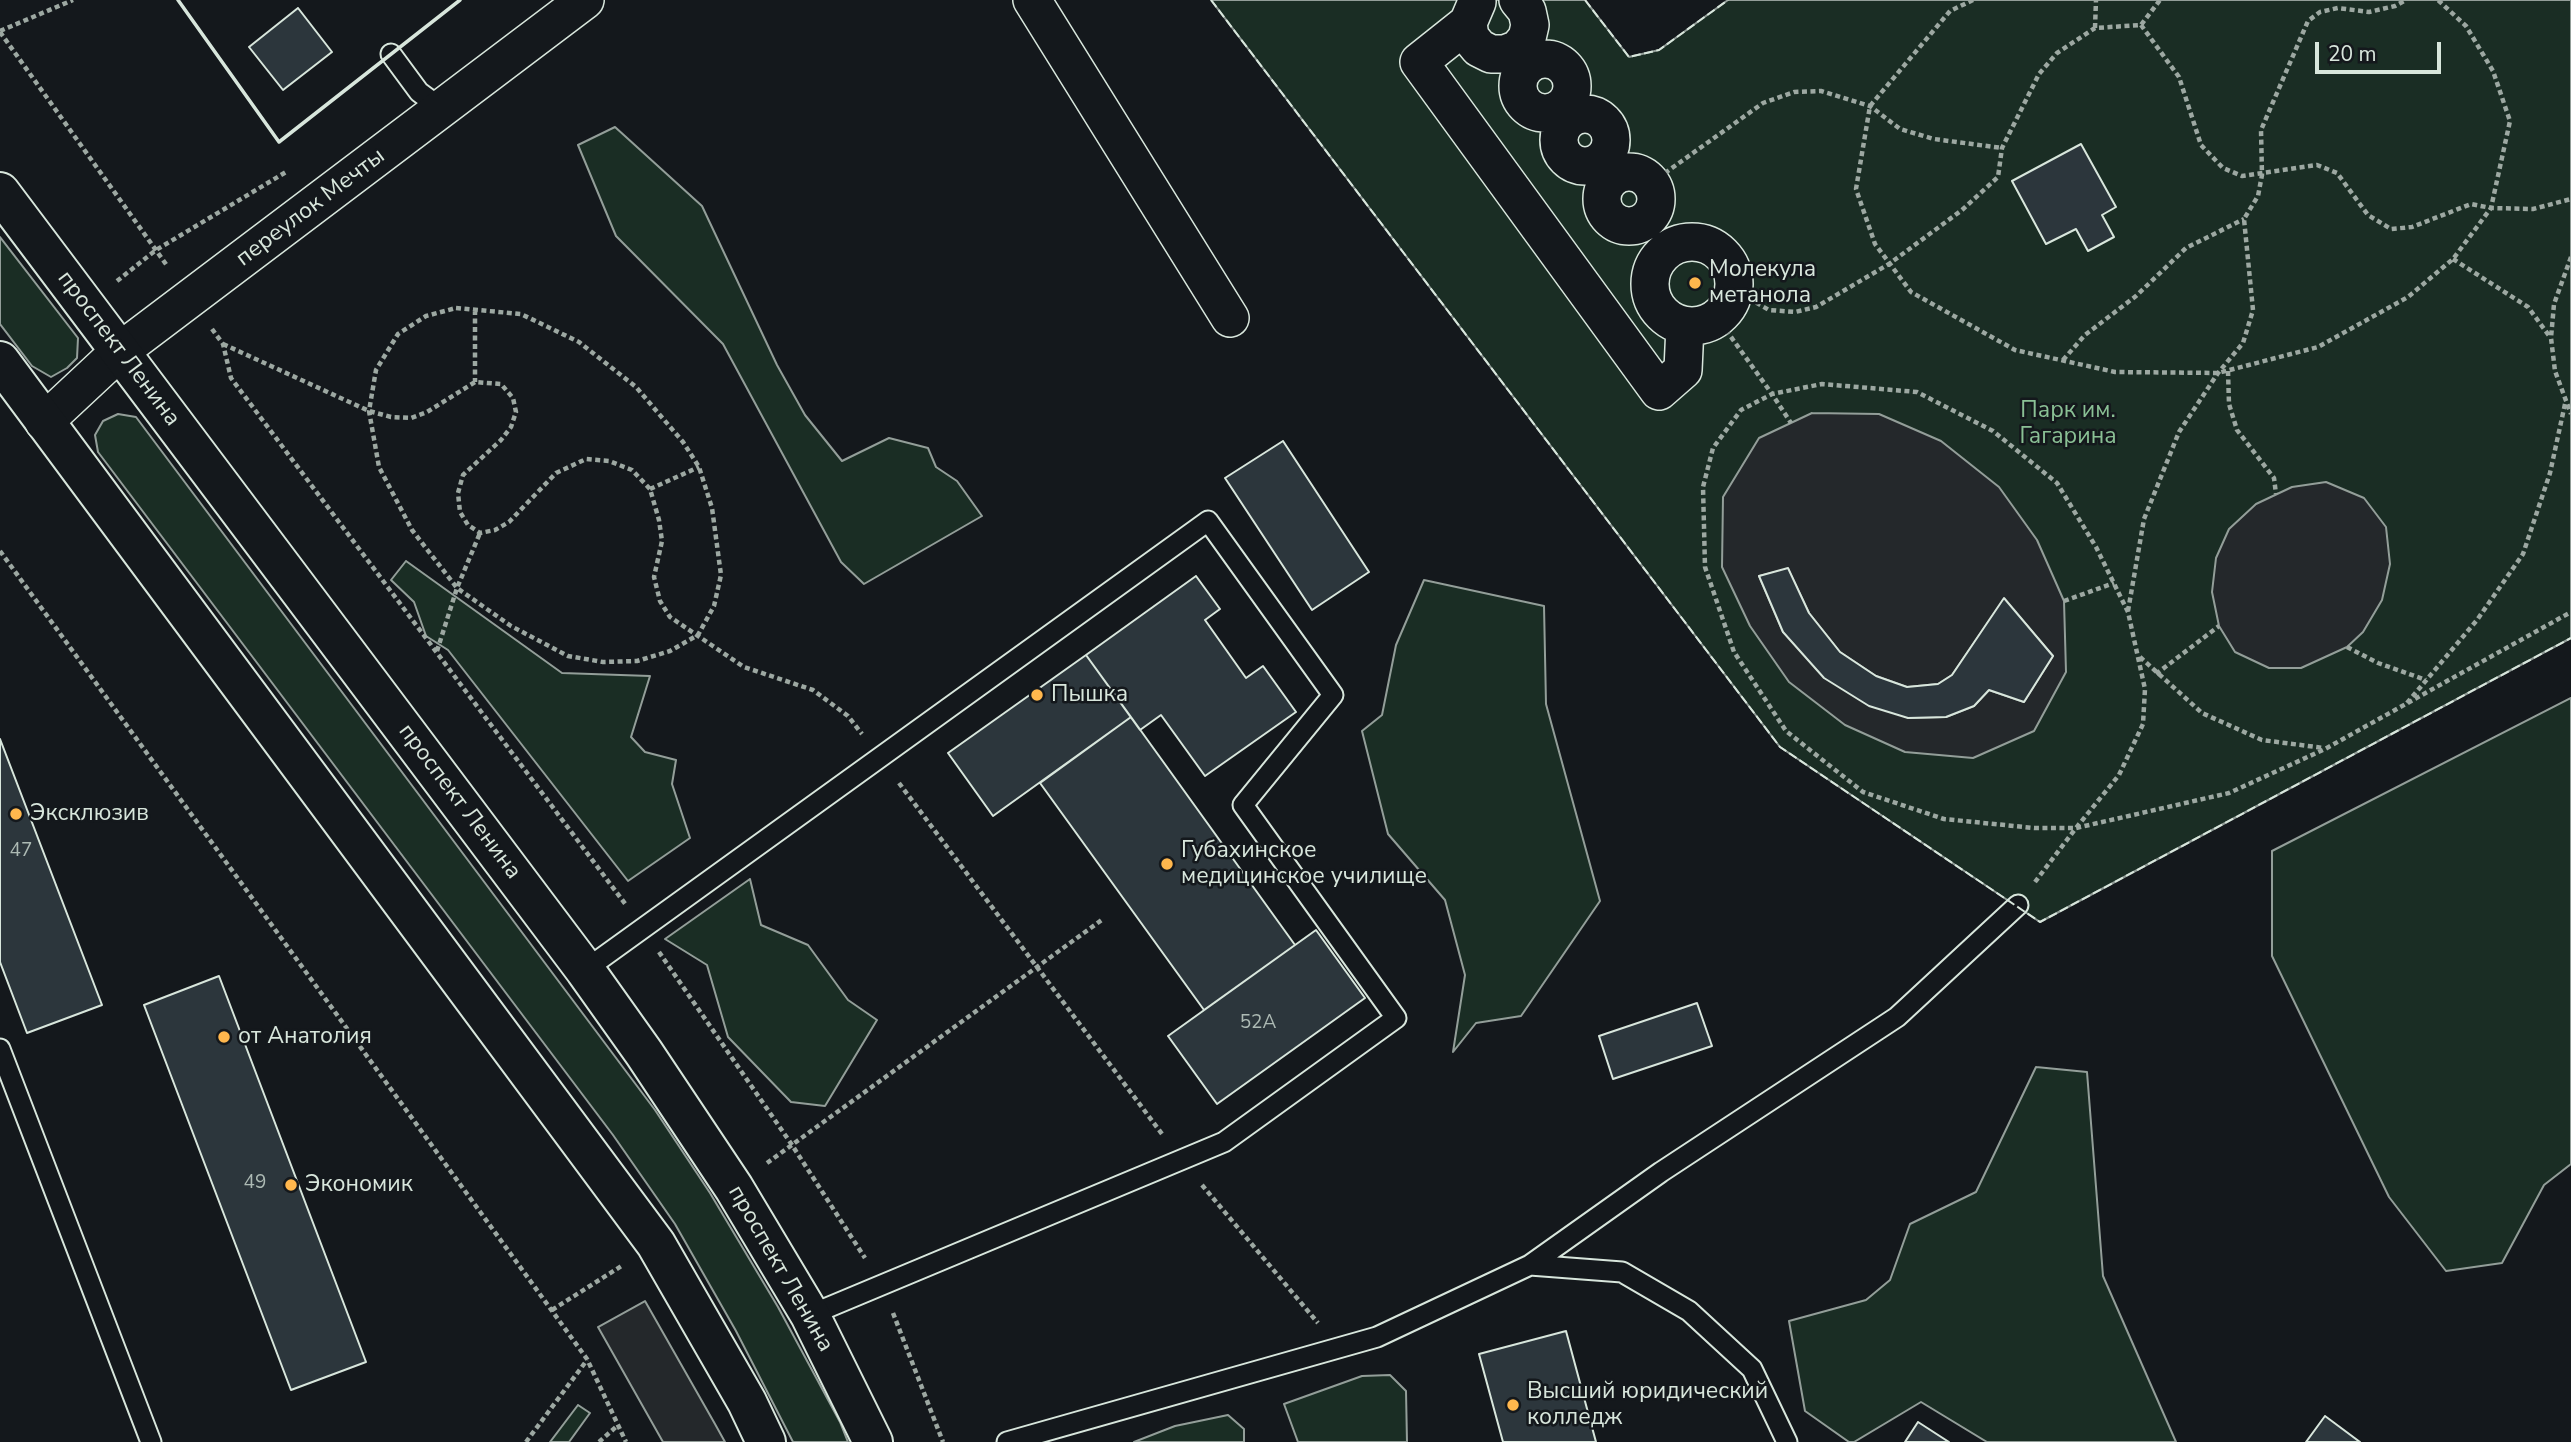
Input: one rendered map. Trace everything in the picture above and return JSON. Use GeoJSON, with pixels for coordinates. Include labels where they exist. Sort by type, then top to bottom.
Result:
{"type":"FeatureCollection","features":[{"type":"Feature","properties":{"kind":"main road","name":"проспект Ленина"},"geometry":{"type":"LineString","coordinates":[[0,191],[586,970],[734,1188],[810,1315],[873,1442]]}},
{"type":"Feature","properties":{"kind":"main road"},"geometry":{"type":"LineString","coordinates":[[0,361],[656,1244],[747,1402],[766,1442]]}},
{"type":"Feature","properties":{"kind":"street","name":"переулок Мечты"},"geometry":{"type":"LineString","coordinates":[[44,422],[119,352],[584,0]]}},
{"type":"Feature","properties":{"kind":"street"},"geometry":{"type":"LineString","coordinates":[[1032,0],[1230,318]]}},
{"type":"Feature","properties":{"kind":"street"},"geometry":{"type":"LineString","coordinates":[[1518,0],[1527,11],[1530,25],[1523,57]]}},
{"type":"Feature","properties":{"kind":"street"},"geometry":{"type":"LineString","coordinates":[[1473,11],[1474,42],[1491,54],[1552,60],[1563,65],[1570,75],[1572,87],[1565,113],[1603,120],[1610,130],[1612,141],[1602,198],[1604,210],[1611,220],[1622,226],[1634,226],[1681,242],[1698,241],[1714,247],[1726,258],[1734,274],[1683,370],[1659,391],[1419,62],[1473,11]]}},
{"type":"Feature","properties":{"kind":"street"},"geometry":{"type":"LineString","coordinates":[[1607,169],[1636,173],[1651,184],[1656,200],[1656,235],[1655,262],[1649,277],[1650,294],[1657,309],[1670,321],[1712,311]]}},
{"type":"Feature","properties":{"kind":"lane"},"geometry":{"type":"LineString","coordinates":[[391,54],[419,92],[442,110]]}},
{"type":"Feature","properties":{"kind":"lane"},"geometry":{"type":"LineString","coordinates":[[586,970],[1208,521],[1333,695],[1243,804],[1396,1018],[1224,1142],[810,1315]]}},
{"type":"Feature","properties":{"kind":"lane"},"geometry":{"type":"LineString","coordinates":[[1007,1442],[1377,1337],[1530,1265],[1661,1172],[1897,1017],[2018,905]]}},
{"type":"Feature","properties":{"kind":"lane"},"geometry":{"type":"LineString","coordinates":[[0,1049],[151,1442]]}},
{"type":"Feature","properties":{"kind":"lane"},"geometry":{"type":"LineString","coordinates":[[1530,1265],[1622,1272],[1689,1311],[1752,1369],[1787,1442]]}},
{"type":"Feature","properties":{"kind":"path"},"geometry":{"type":"LineString","coordinates":[[72,0],[0,32],[223,344],[231,377],[643,929],[792,1145],[882,1285],[943,1442]]}},
{"type":"Feature","properties":{"kind":"path"},"geometry":{"type":"LineString","coordinates":[[1973,0],[1950,11],[1870,106],[1856,189],[1875,243],[1911,292],[2015,350],[2115,372],[2218,373],[2318,347],[2408,297],[2453,259],[2491,208],[2510,121],[2493,71],[2466,26],[2438,0]]}},
{"type":"Feature","properties":{"kind":"path"},"geometry":{"type":"LineString","coordinates":[[2095,0],[2095,28]]}},
{"type":"Feature","properties":{"kind":"path"},"geometry":{"type":"LineString","coordinates":[[1712,311],[1795,312],[1816,307],[1889,264],[1962,210],[1998,177],[2002,148],[2039,74],[2057,53],[2095,28],[2140,25],[2160,0]]}},
{"type":"Feature","properties":{"kind":"path"},"geometry":{"type":"LineString","coordinates":[[2063,360],[2085,335],[2136,296],[2186,247],[2244,219],[2258,196],[2262,175],[2261,130],[2308,21],[2320,12],[2338,8],[2368,12],[2395,6],[2406,0]]}},
{"type":"Feature","properties":{"kind":"path"},"geometry":{"type":"LineString","coordinates":[[2140,25],[2179,77],[2201,145],[2223,168],[2242,176],[2317,165],[2337,173],[2368,215],[2391,229],[2412,227],[2471,204],[2491,208],[2533,209],[2571,199]]}},
{"type":"Feature","properties":{"kind":"path"},"geometry":{"type":"LineString","coordinates":[[1651,184],[1763,103],[1794,92],[1821,91],[1870,106],[1900,129],[1934,139],[2002,148]]}},
{"type":"Feature","properties":{"kind":"path"},"geometry":{"type":"LineString","coordinates":[[2128,612],[2144,519],[2179,432],[2218,373],[2243,343],[2253,310],[2244,219]]}},
{"type":"Feature","properties":{"kind":"path"},"geometry":{"type":"LineString","coordinates":[[2571,257],[2554,304],[2551,338],[2555,371],[2565,404],[2571,414]]}},
{"type":"Feature","properties":{"kind":"path"},"geometry":{"type":"LineString","coordinates":[[2453,259],[2528,307],[2551,338]]}},
{"type":"Feature","properties":{"kind":"path"},"geometry":{"type":"LineString","coordinates":[[456,308],[521,314],[579,342],[636,387],[683,442],[699,467],[712,508],[722,575],[714,606],[698,635],[670,651],[648,657],[603,662],[568,656],[511,626],[457,588],[412,530],[379,467],[369,411],[376,370],[398,334],[426,316],[456,308]]}},
{"type":"Feature","properties":{"kind":"path"},"geometry":{"type":"LineString","coordinates":[[475,310],[475,382]]}},
{"type":"Feature","properties":{"kind":"path"},"geometry":{"type":"LineString","coordinates":[[1712,311],[1791,423]]}},
{"type":"Feature","properties":{"kind":"path"},"geometry":{"type":"LineString","coordinates":[[223,344],[369,411],[391,418],[411,418],[427,412],[475,382],[501,384],[513,398],[516,412],[511,427],[501,440],[463,475],[458,494],[460,512],[468,525],[480,533],[495,530],[509,522],[556,473],[586,459],[609,461],[632,470],[650,489],[662,541],[654,577],[660,601],[670,617],[744,667],[813,690],[848,716],[1181,1160],[1338,1348]]}},
{"type":"Feature","properties":{"kind":"path"},"geometry":{"type":"LineString","coordinates":[[2228,371],[2229,404],[2237,430],[2274,478],[2276,494]]}},
{"type":"Feature","properties":{"kind":"path"},"geometry":{"type":"LineString","coordinates":[[2018,905],[2076,828],[2119,775],[2143,724],[2145,689],[2140,657],[2128,612],[2114,583],[2057,482],[1993,431],[1917,392],[1822,384],[1772,394],[1741,410],[1713,448],[1703,486],[1705,567],[1734,652],[1786,731],[1863,792],[1944,818],[2034,828],[2076,828],[2229,793],[2325,749],[2571,612]]}},
{"type":"Feature","properties":{"kind":"path"},"geometry":{"type":"LineString","coordinates":[[2406,705],[2477,620],[2524,554],[2547,486],[2565,404]]}},
{"type":"Feature","properties":{"kind":"path"},"geometry":{"type":"LineString","coordinates":[[650,489],[699,467]]}},
{"type":"Feature","properties":{"kind":"path"},"geometry":{"type":"LineString","coordinates":[[436,652],[457,588],[480,533]]}},
{"type":"Feature","properties":{"kind":"path"},"geometry":{"type":"LineString","coordinates":[[0,551],[587,1359],[626,1442]]}},
{"type":"Feature","properties":{"kind":"path"},"geometry":{"type":"LineString","coordinates":[[2064,601],[2114,583]]}},
{"type":"Feature","properties":{"kind":"path"},"geometry":{"type":"LineString","coordinates":[[2155,674],[2219,626]]}},
{"type":"Feature","properties":{"kind":"path"},"geometry":{"type":"LineString","coordinates":[[2347,647],[2378,663],[2426,680]]}},
{"type":"Feature","properties":{"kind":"path"},"geometry":{"type":"LineString","coordinates":[[2140,657],[2155,674],[2202,713],[2262,740],[2325,749]]}},
{"type":"Feature","properties":{"kind":"path"},"geometry":{"type":"LineString","coordinates":[[734,1188],[1104,919]]}},
{"type":"Feature","properties":{"kind":"path"},"geometry":{"type":"LineString","coordinates":[[552,1310],[656,1244]]}},
{"type":"Feature","properties":{"kind":"path"},"geometry":{"type":"LineString","coordinates":[[526,1442],[587,1359]]}},
{"type":"Feature","properties":{"kind":"path"},"geometry":{"type":"LineString","coordinates":[[599,1442],[617,1426]]}},
{"type":"Feature","properties":{"kind":"green space","name":"Парк им. Гагарина"},"geometry":{"type":"Polygon","coordinates":[[[1211,0],[1585,0],[1629,57],[1659,50],[1728,0],[2571,0],[2571,638],[2040,922],[1780,747],[1211,0]]]}},
{"type":"Feature","properties":{"kind":"green space"},"geometry":{"type":"Polygon","coordinates":[[[615,127],[702,206],[777,365],[805,415],[842,461],[889,438],[928,448],[936,467],[957,481],[982,516],[864,584],[841,562],[723,344],[616,236],[578,145],[615,127]]]}},
{"type":"Feature","properties":{"kind":"green space"},"geometry":{"type":"Polygon","coordinates":[[[0,237],[78,338],[77,358],[67,368],[51,377],[32,366],[0,324],[0,237]]]}},
{"type":"Feature","properties":{"kind":"green space"},"geometry":{"type":"Polygon","coordinates":[[[118,414],[136,417],[655,1110],[710,1193],[778,1307],[840,1422],[848,1442],[793,1442],[736,1331],[675,1224],[613,1135],[98,452],[95,435],[103,421],[118,414]]]}},
{"type":"Feature","properties":{"kind":"green space"},"geometry":{"type":"Polygon","coordinates":[[[406,561],[562,673],[650,676],[631,737],[645,752],[676,760],[672,784],[690,838],[628,881],[448,650],[426,636],[414,602],[391,580],[406,561]]]}},
{"type":"Feature","properties":{"kind":"green space"},"geometry":{"type":"Polygon","coordinates":[[[1424,580],[1544,606],[1546,704],[1600,901],[1521,1016],[1476,1023],[1453,1052],[1465,975],[1445,900],[1388,834],[1362,731],[1382,715],[1396,645],[1424,580]]]}},
{"type":"Feature","properties":{"kind":"green space"},"geometry":{"type":"Polygon","coordinates":[[[2571,698],[2571,1164],[2544,1185],[2502,1263],[2446,1271],[2389,1197],[2272,956],[2272,851],[2571,698]]]}},
{"type":"Feature","properties":{"kind":"green space"},"geometry":{"type":"Polygon","coordinates":[[[750,879],[761,925],[808,945],[848,1000],[877,1020],[825,1106],[791,1102],[728,1037],[707,965],[665,939],[750,879]]]}},
{"type":"Feature","properties":{"kind":"green space"},"geometry":{"type":"Polygon","coordinates":[[[2036,1067],[2087,1072],[2103,1276],[2176,1442],[1987,1442],[1921,1402],[1854,1442],[1849,1442],[1805,1411],[1789,1321],[1866,1300],[1890,1280],[1910,1224],[1976,1192],[2036,1067]]]}},
{"type":"Feature","properties":{"kind":"green space"},"geometry":{"type":"Polygon","coordinates":[[[1390,1375],[1406,1391],[1407,1442],[1298,1442],[1284,1404],[1362,1376],[1390,1375]]]}},
{"type":"Feature","properties":{"kind":"green space"},"geometry":{"type":"Polygon","coordinates":[[[578,1405],[590,1413],[569,1442],[550,1442],[578,1405]]]}},
{"type":"Feature","properties":{"kind":"green space"},"geometry":{"type":"Polygon","coordinates":[[[1228,1415],[1244,1429],[1244,1442],[1134,1442],[1175,1426],[1228,1415]]]}},
{"type":"Feature","properties":{"kind":"shaded area"},"geometry":{"type":"Polygon","coordinates":[[[1812,413],[1879,414],[1941,441],[1999,487],[2037,540],[2064,601],[2066,672],[2034,731],[1973,758],[1905,752],[1845,725],[1789,682],[1750,626],[1722,567],[1723,497],[1759,438],[1812,413]],[[1788,569],[1759,576],[1783,632],[1908,718],[1946,717],[1974,706],[1989,690],[2024,702],[2053,656],[2004,599],[1952,675],[1938,684],[1907,687],[1876,676],[1840,652],[1809,613],[1788,569]]]}},
{"type":"Feature","properties":{"kind":"shaded area"},"geometry":{"type":"Polygon","coordinates":[[[2326,482],[2364,498],[2386,527],[2390,564],[2382,600],[2363,632],[2347,647],[2301,668],[2269,668],[2235,652],[2219,626],[2212,592],[2216,558],[2229,529],[2256,504],[2292,487],[2326,482]]]}},
{"type":"Feature","properties":{"kind":"shaded area"},"geometry":{"type":"Polygon","coordinates":[[[645,1301],[725,1442],[663,1442],[598,1327],[645,1301]]]}},
{"type":"Feature","properties":{"kind":"building"},"geometry":{"type":"Polygon","coordinates":[[[298,8],[332,52],[283,90],[249,47],[298,8]]]}},
{"type":"Feature","properties":{"kind":"building"},"geometry":{"type":"Polygon","coordinates":[[[2081,144],[2116,207],[2102,215],[2114,237],[2088,251],[2076,229],[2046,244],[2012,181],[2081,144]]]}},
{"type":"Feature","properties":{"kind":"building"},"geometry":{"type":"Polygon","coordinates":[[[1283,441],[1369,572],[1312,610],[1225,478],[1283,441]]]}},
{"type":"Feature","properties":{"kind":"building"},"geometry":{"type":"Polygon","coordinates":[[[1788,568],[1809,613],[1840,652],[1876,676],[1907,687],[1938,684],[1952,675],[2004,598],[2053,656],[2024,702],[1989,690],[1974,706],[1946,717],[1908,718],[1869,706],[1824,678],[1783,632],[1759,576],[1788,568]]]}},
{"type":"Feature","properties":{"kind":"building"},"geometry":{"type":"Polygon","coordinates":[[[1196,576],[1220,609],[1205,620],[1246,678],[1263,666],[1296,712],[1205,776],[1161,715],[1140,730],[1086,655],[1196,576]]]}},
{"type":"Feature","properties":{"kind":"building"},"geometry":{"type":"Polygon","coordinates":[[[1086,655],[1131,717],[993,816],[948,753],[1086,655]]]}},
{"type":"Feature","properties":{"kind":"building","name":"Губахинское медицинское училище"},"geometry":{"type":"Polygon","coordinates":[[[1131,717],[1295,945],[1204,1010],[1040,783],[1131,717]]]}},
{"type":"Feature","properties":{"kind":"building"},"geometry":{"type":"Polygon","coordinates":[[[0,739],[102,1005],[27,1033],[0,962],[0,739]]]}},
{"type":"Feature","properties":{"kind":"building"},"geometry":{"type":"Polygon","coordinates":[[[1316,930],[1365,998],[1217,1104],[1168,1036],[1316,930]]]}},
{"type":"Feature","properties":{"kind":"building"},"geometry":{"type":"Polygon","coordinates":[[[219,976],[366,1362],[291,1390],[144,1005],[219,976]]]}},
{"type":"Feature","properties":{"kind":"building"},"geometry":{"type":"Polygon","coordinates":[[[1697,1003],[1712,1046],[1613,1079],[1599,1036],[1697,1003]]]}},
{"type":"Feature","properties":{"kind":"building"},"geometry":{"type":"Polygon","coordinates":[[[1566,1331],[1596,1442],[1503,1442],[1479,1354],[1566,1331]]]}},
{"type":"Feature","properties":{"kind":"building"},"geometry":{"type":"Polygon","coordinates":[[[2325,1416],[2360,1442],[2306,1442],[2325,1416]]]}},
{"type":"Feature","properties":{"kind":"building"},"geometry":{"type":"Polygon","coordinates":[[[1918,1422],[1949,1442],[1905,1442],[1918,1422]]]}},
{"type":"Feature","properties":{"kind":"fence"},"geometry":{"type":"LineString","coordinates":[[1211,0],[1780,747],[2040,922],[2571,638]]}},
{"type":"Feature","properties":{"kind":"fence"},"geometry":{"type":"LineString","coordinates":[[1585,0],[1629,57],[1659,50],[1728,0]]}},
{"type":"Feature","properties":{"kind":"wall"},"geometry":{"type":"LineString","coordinates":[[178,0],[279,142],[460,0]]}},
{"type":"Feature","properties":{"kind":"place","name":"Молекула метанола"},"geometry":{"type":"Point","coordinates":[1695,283]}},
{"type":"Feature","properties":{"kind":"place","name":"Пышка"},"geometry":{"type":"Point","coordinates":[1037,695]}},
{"type":"Feature","properties":{"kind":"place","name":"Эксклюзив"},"geometry":{"type":"Point","coordinates":[16,814]}},
{"type":"Feature","properties":{"kind":"place","name":"Губахинское медицинское училище"},"geometry":{"type":"Point","coordinates":[1167,864]}},
{"type":"Feature","properties":{"kind":"place","name":"от Анатолия"},"geometry":{"type":"Point","coordinates":[224,1037]}},
{"type":"Feature","properties":{"kind":"place","name":"Экономик"},"geometry":{"type":"Point","coordinates":[291,1185]}},
{"type":"Feature","properties":{"kind":"place","name":"Высший юридический колледж"},"geometry":{"type":"Point","coordinates":[1513,1405]}}]}
